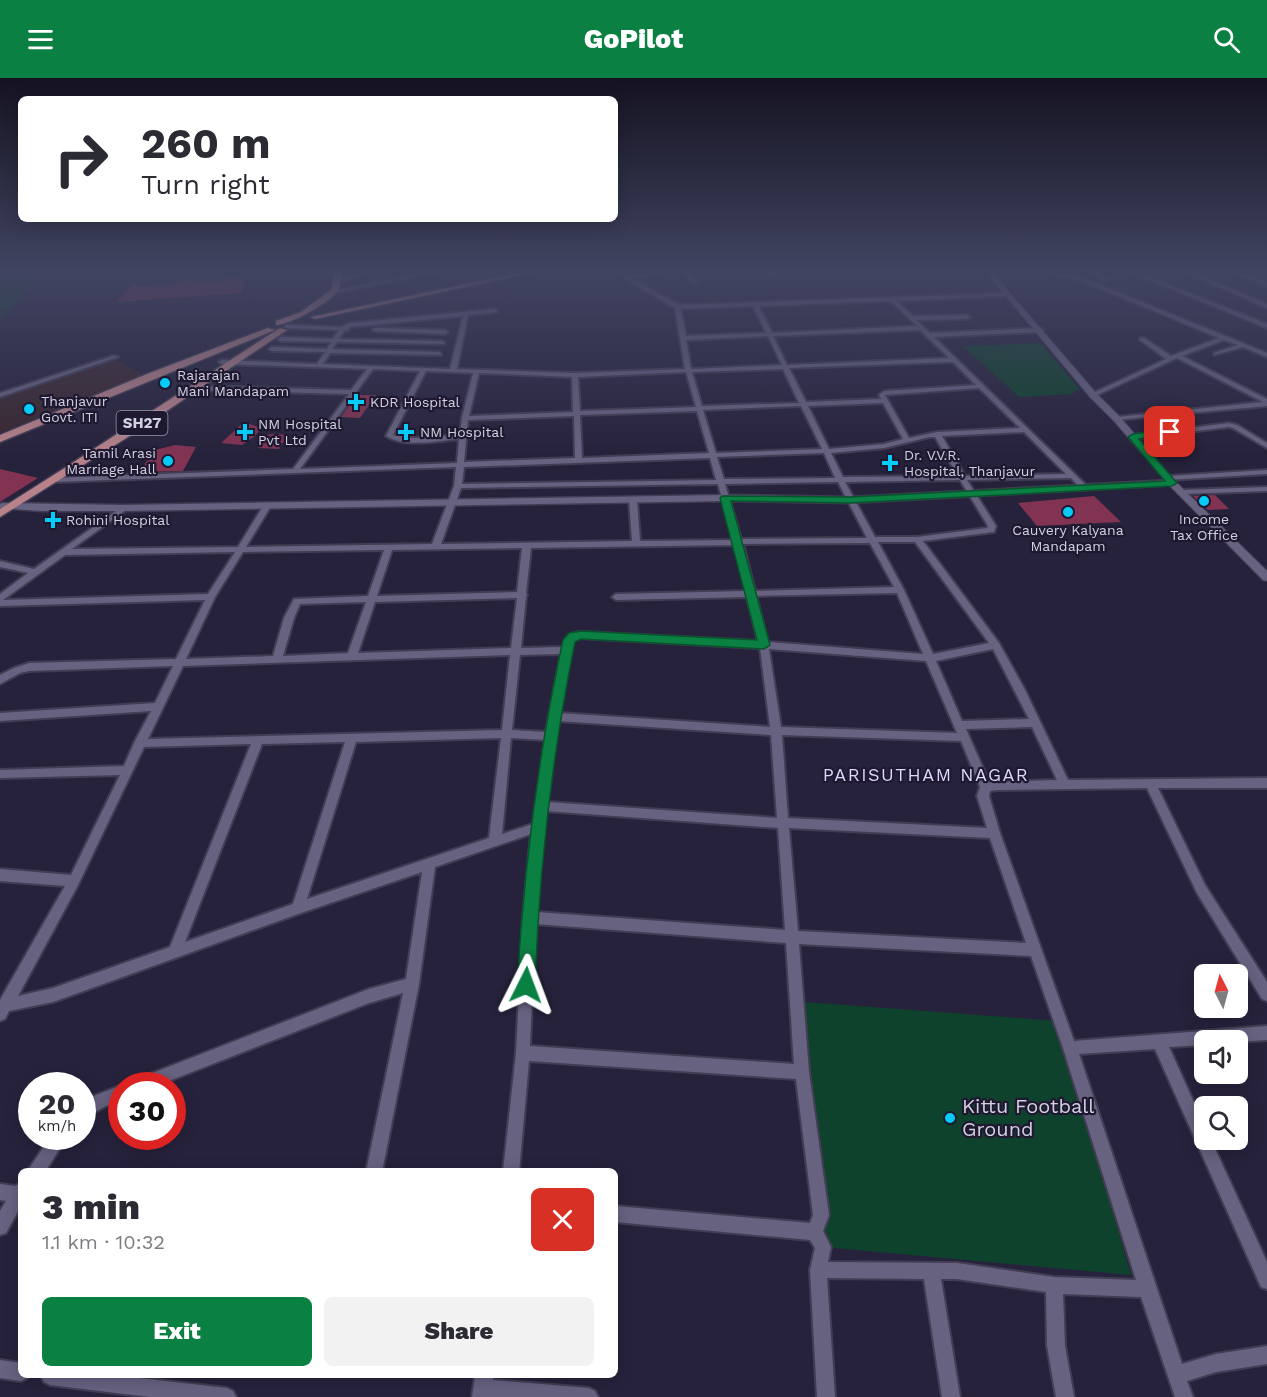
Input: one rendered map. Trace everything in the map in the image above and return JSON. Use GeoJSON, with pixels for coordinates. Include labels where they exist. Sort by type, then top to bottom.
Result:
{"type":"FeatureCollection","features":[{"type":"Feature","properties":{"kind":"main road"},"geometry":{"type":"LineString","coordinates":[[0,437],[264,333]]}},
{"type":"Feature","properties":{"kind":"main road","name":"SH27"},"geometry":{"type":"LineString","coordinates":[[3,509],[54,480],[274,333]]}},
{"type":"Feature","properties":{"kind":"main road"},"geometry":{"type":"LineString","coordinates":[[1042,333],[1093,395],[1117,419],[1170,481],[1267,577]]}},
{"type":"Feature","properties":{"kind":"main road","name":"SH27"},"geometry":{"type":"LineString","coordinates":[[3,509],[192,388],[226,363]]}},
{"type":"Feature","properties":{"kind":"street"},"geometry":{"type":"LineString","coordinates":[[296,333],[334,341],[442,344]]}},
{"type":"Feature","properties":{"kind":"street"},"geometry":{"type":"LineString","coordinates":[[319,366],[340,333]]}},
{"type":"Feature","properties":{"kind":"street"},"geometry":{"type":"LineString","coordinates":[[379,369],[398,333]]}},
{"type":"Feature","properties":{"kind":"street"},"geometry":{"type":"LineString","coordinates":[[453,371],[462,333]]}},
{"type":"Feature","properties":{"kind":"street"},"geometry":{"type":"LineString","coordinates":[[682,333],[689,372],[738,542],[749,594],[764,645],[776,731],[802,1072],[821,1215],[815,1232],[823,1247],[818,1270],[826,1397]]}},
{"type":"Feature","properties":{"kind":"street"},"geometry":{"type":"LineString","coordinates":[[683,338],[806,333]]}},
{"type":"Feature","properties":{"kind":"street"},"geometry":{"type":"LineString","coordinates":[[927,333],[1085,488]]}},
{"type":"Feature","properties":{"kind":"street"},"geometry":{"type":"LineString","coordinates":[[930,335],[984,333]]}},
{"type":"Feature","properties":{"kind":"street"},"geometry":{"type":"LineString","coordinates":[[1215,333],[1267,355]]}},
{"type":"Feature","properties":{"kind":"street"},"geometry":{"type":"LineString","coordinates":[[770,334],[850,500],[900,590],[986,787],[983,796],[994,833],[1070,1048],[1184,1397]]}},
{"type":"Feature","properties":{"kind":"street"},"geometry":{"type":"LineString","coordinates":[[1093,395],[1174,357],[1226,337]]}},
{"type":"Feature","properties":{"kind":"street"},"geometry":{"type":"LineString","coordinates":[[1142,339],[1267,403]]}},
{"type":"Feature","properties":{"kind":"street"},"geometry":{"type":"LineString","coordinates":[[1216,354],[1245,345]]}},
{"type":"Feature","properties":{"kind":"street"},"geometry":{"type":"LineString","coordinates":[[272,350],[439,354]]}},
{"type":"Feature","properties":{"kind":"street"},"geometry":{"type":"LineString","coordinates":[[0,395],[115,357]]}},
{"type":"Feature","properties":{"kind":"street"},"geometry":{"type":"LineString","coordinates":[[226,363],[575,375],[954,360]]}},
{"type":"Feature","properties":{"kind":"street"},"geometry":{"type":"LineString","coordinates":[[294,472],[371,368]]}},
{"type":"Feature","properties":{"kind":"street"},"geometry":{"type":"LineString","coordinates":[[424,370],[389,436],[420,439],[464,437]]}},
{"type":"Feature","properties":{"kind":"street"},"geometry":{"type":"LineString","coordinates":[[436,545],[458,486],[465,418],[476,372]]}},
{"type":"Feature","properties":{"kind":"street"},"geometry":{"type":"LineString","coordinates":[[575,375],[575,414],[579,461]]}},
{"type":"Feature","properties":{"kind":"street"},"geometry":{"type":"LineString","coordinates":[[907,441],[882,395],[889,392],[982,386]]}},
{"type":"Feature","properties":{"kind":"street"},"geometry":{"type":"LineString","coordinates":[[192,388],[353,392]]}},
{"type":"Feature","properties":{"kind":"street"},"geometry":{"type":"LineString","coordinates":[[465,418],[886,401]]}},
{"type":"Feature","properties":{"kind":"street"},"geometry":{"type":"LineString","coordinates":[[1117,419],[1267,403]]}},
{"type":"Feature","properties":{"kind":"street"},"geometry":{"type":"LineString","coordinates":[[1133,437],[1229,425],[1235,426],[1267,446]]}},
{"type":"Feature","properties":{"kind":"street"},"geometry":{"type":"LineString","coordinates":[[54,480],[826,451],[884,446],[920,436],[937,434],[1027,430]]}},
{"type":"Feature","properties":{"kind":"street"},"geometry":{"type":"LineString","coordinates":[[64,552],[917,539],[991,530],[992,526],[970,494],[964,478],[937,434]]}},
{"type":"Feature","properties":{"kind":"street"},"geometry":{"type":"LineString","coordinates":[[3,509],[725,498],[850,500],[1085,488],[1267,472]]}},
{"type":"Feature","properties":{"kind":"street"},"geometry":{"type":"LineString","coordinates":[[458,486],[1071,476]]}},
{"type":"Feature","properties":{"kind":"street"},"geometry":{"type":"LineString","coordinates":[[1182,492],[1267,489]]}},
{"type":"Feature","properties":{"kind":"street"},"geometry":{"type":"LineString","coordinates":[[633,500],[636,543]]}},
{"type":"Feature","properties":{"kind":"street"},"geometry":{"type":"LineString","coordinates":[[2,1009],[74,881],[211,597],[267,506]]}},
{"type":"Feature","properties":{"kind":"street"},"geometry":{"type":"LineString","coordinates":[[0,598],[123,508]]}},
{"type":"Feature","properties":{"kind":"street"},"geometry":{"type":"LineString","coordinates":[[917,539],[996,645],[1064,784]]}},
{"type":"Feature","properties":{"kind":"street"},"geometry":{"type":"LineString","coordinates":[[495,841],[528,544]]}},
{"type":"Feature","properties":{"kind":"street"},"geometry":{"type":"LineString","coordinates":[[352,656],[389,546]]}},
{"type":"Feature","properties":{"kind":"street"},"geometry":{"type":"LineString","coordinates":[[0,564],[36,572]]}},
{"type":"Feature","properties":{"kind":"street"},"geometry":{"type":"LineString","coordinates":[[616,597],[900,590]]}},
{"type":"Feature","properties":{"kind":"street"},"geometry":{"type":"LineString","coordinates":[[277,658],[289,618],[297,601],[523,595]]}},
{"type":"Feature","properties":{"kind":"street"},"geometry":{"type":"LineString","coordinates":[[0,603],[211,597]]}},
{"type":"Feature","properties":{"kind":"street"},"geometry":{"type":"LineString","coordinates":[[511,1168],[523,1053],[529,918],[538,827],[553,717],[569,640],[573,636],[581,635],[764,645],[931,658],[996,645]]}},
{"type":"Feature","properties":{"kind":"street"},"geometry":{"type":"LineString","coordinates":[[0,680],[29,667],[566,650]]}},
{"type":"Feature","properties":{"kind":"street"},"geometry":{"type":"LineString","coordinates":[[0,717],[157,707]]}},
{"type":"Feature","properties":{"kind":"street"},"geometry":{"type":"LineString","coordinates":[[553,717],[776,731],[963,737]]}},
{"type":"Feature","properties":{"kind":"street"},"geometry":{"type":"LineString","coordinates":[[958,725],[1035,723]]}},
{"type":"Feature","properties":{"kind":"street"},"geometry":{"type":"LineString","coordinates":[[139,743],[507,734],[550,736]]}},
{"type":"Feature","properties":{"kind":"street"},"geometry":{"type":"LineString","coordinates":[[298,908],[352,738]]}},
{"type":"Feature","properties":{"kind":"street"},"geometry":{"type":"LineString","coordinates":[[175,951],[258,740]]}},
{"type":"Feature","properties":{"kind":"street"},"geometry":{"type":"LineString","coordinates":[[0,774],[126,770]]}},
{"type":"Feature","properties":{"kind":"street"},"geometry":{"type":"LineString","coordinates":[[986,787],[1064,784],[1267,783]]}},
{"type":"Feature","properties":{"kind":"street"},"geometry":{"type":"LineString","coordinates":[[1151,785],[1201,889],[1267,994]]}},
{"type":"Feature","properties":{"kind":"street"},"geometry":{"type":"LineString","coordinates":[[541,806],[783,823],[994,833]]}},
{"type":"Feature","properties":{"kind":"street"},"geometry":{"type":"LineString","coordinates":[[2,1009],[53,995],[298,908],[538,827]]}},
{"type":"Feature","properties":{"kind":"street"},"geometry":{"type":"LineString","coordinates":[[375,1168],[412,984],[429,864]]}},
{"type":"Feature","properties":{"kind":"street"},"geometry":{"type":"LineString","coordinates":[[0,875],[74,881]]}},
{"type":"Feature","properties":{"kind":"street"},"geometry":{"type":"LineString","coordinates":[[529,918],[791,937],[1036,950]]}},
{"type":"Feature","properties":{"kind":"street"},"geometry":{"type":"LineString","coordinates":[[173,1072],[369,996],[412,984]]}},
{"type":"Feature","properties":{"kind":"street"},"geometry":{"type":"LineString","coordinates":[[1070,1048],[1267,1033]]}},
{"type":"Feature","properties":{"kind":"street"},"geometry":{"type":"LineString","coordinates":[[1159,1041],[1267,1281]]}},
{"type":"Feature","properties":{"kind":"street"},"geometry":{"type":"LineString","coordinates":[[523,1053],[802,1072]]}},
{"type":"Feature","properties":{"kind":"street"},"geometry":{"type":"LineString","coordinates":[[38,1168],[50,1150]]}},
{"type":"Feature","properties":{"kind":"street"},"geometry":{"type":"LineString","coordinates":[[0,1192],[18,1193]]}},
{"type":"Feature","properties":{"kind":"street"},"geometry":{"type":"LineString","coordinates":[[0,1227],[18,1196]]}},
{"type":"Feature","properties":{"kind":"street"},"geometry":{"type":"LineString","coordinates":[[618,1214],[815,1232]]}},
{"type":"Feature","properties":{"kind":"street"},"geometry":{"type":"LineString","coordinates":[[818,1270],[931,1270],[1054,1285],[1147,1289]]}},
{"type":"Feature","properties":{"kind":"street"},"geometry":{"type":"LineString","coordinates":[[931,1270],[951,1397]]}},
{"type":"Feature","properties":{"kind":"street"},"geometry":{"type":"LineString","coordinates":[[1054,1285],[1056,1346],[1065,1397]]}},
{"type":"Feature","properties":{"kind":"street"},"geometry":{"type":"LineString","coordinates":[[1176,1375],[1216,1363],[1267,1355]]}},
{"type":"Feature","properties":{"kind":"street"},"geometry":{"type":"LineString","coordinates":[[0,1370],[18,1372]]}},
{"type":"Feature","properties":{"kind":"street"},"geometry":{"type":"LineString","coordinates":[[67,1378],[227,1397]]}},
{"type":"Feature","properties":{"kind":"street"},"geometry":{"type":"LineString","coordinates":[[482,1387],[589,1397]]}},
{"type":"Feature","properties":{"kind":"shaded area","name":"Thanjavur Govt. ITI"},"geometry":{"type":"Polygon","coordinates":[[[109,356],[143,375],[0,433],[0,394],[109,356]]]}},
{"type":"Feature","properties":{"kind":"green space"},"geometry":{"type":"Polygon","coordinates":[[[1041,343],[1080,390],[1074,391],[1073,394],[1019,397],[963,346],[1041,343]]]}},
{"type":"Feature","properties":{"kind":"green space","name":"Kittu Football Ground"},"geometry":{"type":"Polygon","coordinates":[[[805,1002],[1058,1021],[1131,1275],[823,1247],[805,1002]]]}},
{"type":"Feature","properties":{"kind":"building"},"geometry":{"type":"Polygon","coordinates":[[[357,395],[376,395],[360,418],[341,417],[357,395]]]}},
{"type":"Feature","properties":{"kind":"building","name":"NM Hospital Pvt Ltd"},"geometry":{"type":"Polygon","coordinates":[[[244,422],[261,428],[255,436],[242,445],[221,443],[244,422]]]}},
{"type":"Feature","properties":{"kind":"building"},"geometry":{"type":"Polygon","coordinates":[[[266,435],[288,435],[279,449],[258,448],[266,435]]]}},
{"type":"Feature","properties":{"kind":"building","name":"Tamil Arasi Marriage Hall"},"geometry":{"type":"Polygon","coordinates":[[[175,445],[196,447],[183,471],[139,472],[155,450],[175,445]]]}},
{"type":"Feature","properties":{"kind":"building"},"geometry":{"type":"Polygon","coordinates":[[[0,469],[38,478],[0,502],[0,469]]]}},
{"type":"Feature","properties":{"kind":"building","name":"Income Tax Office"},"geometry":{"type":"Polygon","coordinates":[[[1215,495],[1229,509],[1208,510],[1193,496],[1215,495]]]}},
{"type":"Feature","properties":{"kind":"building","name":"Cauvery Kalyana Mandapam"},"geometry":{"type":"Polygon","coordinates":[[[1094,496],[1121,522],[1037,526],[1018,503],[1094,496]]]}},
{"type":"Feature","properties":{"kind":"place","name":"Rajarajan Mani Mandapam"},"geometry":{"type":"Point","coordinates":[165,383]}},
{"type":"Feature","properties":{"kind":"place","name":"KDR Hospital"},"geometry":{"type":"Point","coordinates":[356,402]}},
{"type":"Feature","properties":{"kind":"place","name":"Thanjavur Govt. ITI"},"geometry":{"type":"Point","coordinates":[29,409]}},
{"type":"Feature","properties":{"kind":"place","name":"NM Hospital Pvt Ltd"},"geometry":{"type":"Point","coordinates":[245,432]}},
{"type":"Feature","properties":{"kind":"place","name":"NM Hospital"},"geometry":{"type":"Point","coordinates":[406,432]}},
{"type":"Feature","properties":{"kind":"place","name":"Tamil Arasi Marriage Hall"},"geometry":{"type":"Point","coordinates":[168,461]}},
{"type":"Feature","properties":{"kind":"place","name":"Dr. V.V.R. Hospital, Thanjavur"},"geometry":{"type":"Point","coordinates":[890,463]}},
{"type":"Feature","properties":{"kind":"place","name":"Income Tax Office"},"geometry":{"type":"Point","coordinates":[1204,501]}},
{"type":"Feature","properties":{"kind":"place","name":"Cauvery Kalyana Mandapam"},"geometry":{"type":"Point","coordinates":[1068,512]}},
{"type":"Feature","properties":{"kind":"place","name":"Rohini Hospital"},"geometry":{"type":"Point","coordinates":[53,520]}},
{"type":"Feature","properties":{"kind":"place","name":"Kittu Football Ground"},"geometry":{"type":"Point","coordinates":[950,1118]}},
{"type":"Feature","properties":{"kind":"district","name":"PARISUTHAM NAGAR"},"geometry":{"type":"Point","coordinates":[926,775]}},
{"type":"Feature","properties":{"kind":"route"},"geometry":{"type":"LineString","coordinates":[[526,985],[529,918],[538,827],[553,717],[569,640],[573,636],[581,635],[764,645],[725,498],[850,500],[1172,483],[1133,437],[1170,432]]}}]}
